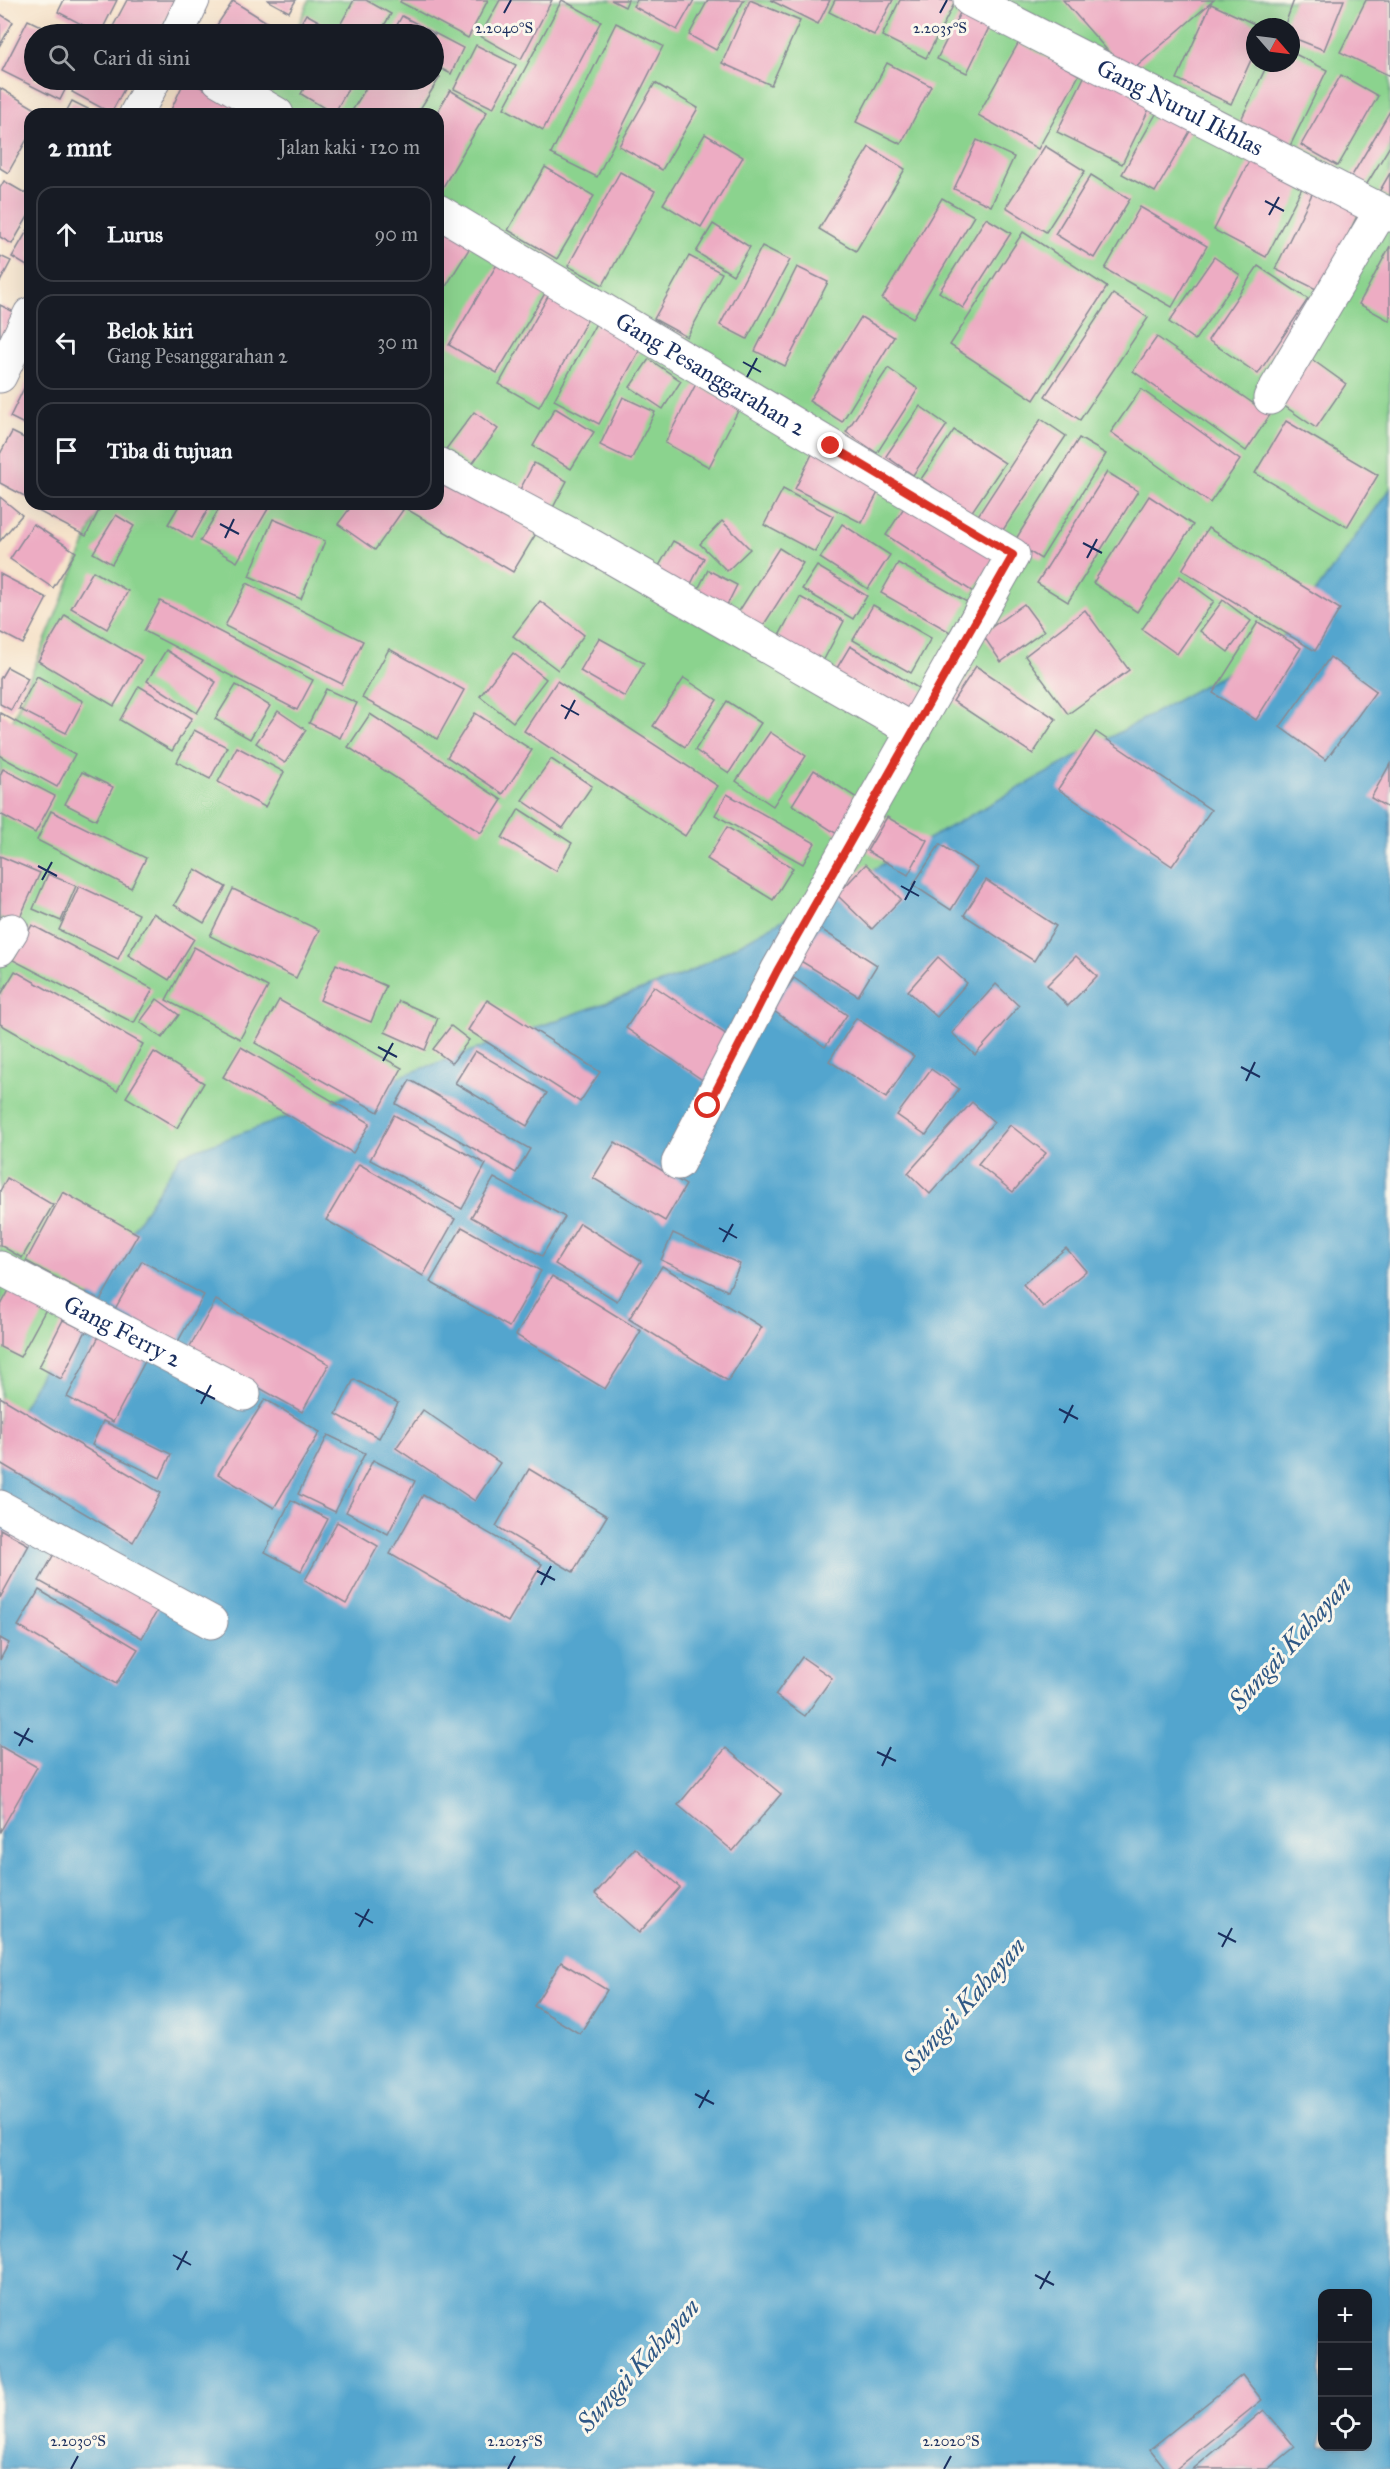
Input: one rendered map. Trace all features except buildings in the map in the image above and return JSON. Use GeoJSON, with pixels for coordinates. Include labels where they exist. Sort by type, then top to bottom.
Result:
{"type":"FeatureCollection","features":[{"type":"Feature","properties":{"kind":"street"},"geometry":{"type":"LineString","coordinates":[[182,24],[193,0]]}},
{"type":"Feature","properties":{"kind":"street","name":"Gang Nurul Ikhlas"},"geometry":{"type":"LineString","coordinates":[[970,0],[1385,213]]}},
{"type":"Feature","properties":{"kind":"street"},"geometry":{"type":"LineString","coordinates":[[139,108],[149,90]]}},
{"type":"Feature","properties":{"kind":"street"},"geometry":{"type":"LineString","coordinates":[[236,90],[267,108]]}},
{"type":"Feature","properties":{"kind":"street"},"geometry":{"type":"LineString","coordinates":[[1270,398],[1385,213]]}},
{"type":"Feature","properties":{"kind":"street","name":"Gang Pesanggarahan 2"},"geometry":{"type":"LineString","coordinates":[[444,215],[1013,555],[914,731]]}},
{"type":"Feature","properties":{"kind":"street"},"geometry":{"type":"LineString","coordinates":[[0,376],[24,326]]}},
{"type":"Feature","properties":{"kind":"street"},"geometry":{"type":"LineString","coordinates":[[444,467],[592,546],[914,731],[777,971],[678,1163]]}},
{"type":"Feature","properties":{"kind":"street","name":"Gang Ferry 2"},"geometry":{"type":"LineString","coordinates":[[0,1268],[244,1394]]}},
{"type":"Feature","properties":{"kind":"street"},"geometry":{"type":"LineString","coordinates":[[0,1507],[211,1622]]}},
{"type":"Feature","properties":{"kind":"green space"},"geometry":{"type":"Polygon","coordinates":[[[309,0],[1390,0],[1390,489],[1278,644],[686,974],[181,1155],[43,1370],[0,1450],[0,751],[99,510],[444,510],[444,108],[264,108],[272,90],[444,90],[444,24],[299,24],[309,0]]]}},
{"type":"Feature","properties":{"kind":"water","name":"Sungai Kahayan"},"geometry":{"type":"Polygon","coordinates":[[[1390,489],[1390,2469],[0,2469],[0,1450],[43,1370],[181,1155],[686,974],[1278,644],[1390,489]]]}},
{"type":"Feature","properties":{"kind":"route"},"geometry":{"type":"LineString","coordinates":[[708,1106],[777,971],[1013,555],[831,446]]}}]}
